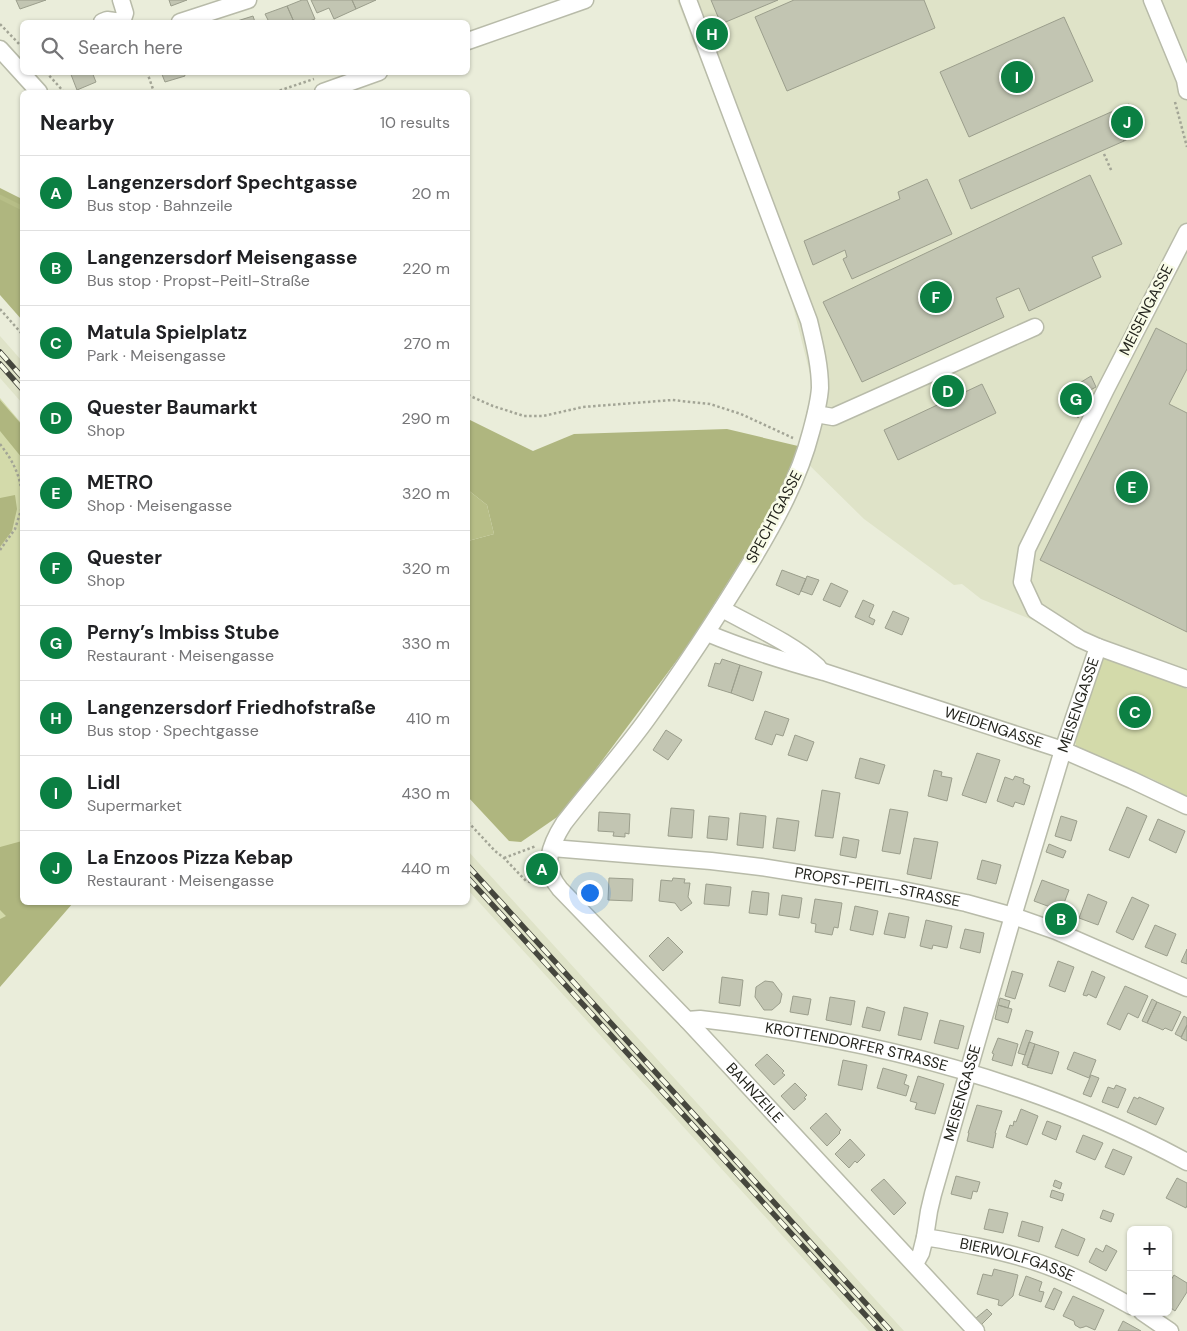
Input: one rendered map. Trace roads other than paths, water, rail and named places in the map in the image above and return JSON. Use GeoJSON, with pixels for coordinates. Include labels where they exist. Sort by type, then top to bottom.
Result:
{"type":"FeatureCollection","features":[{"type":"Feature","properties":{"kind":"street"},"geometry":{"type":"LineString","coordinates":[[121,0],[125,13],[123,20]]}},
{"type":"Feature","properties":{"kind":"street"},"geometry":{"type":"LineString","coordinates":[[186,20],[248,0]]}},
{"type":"Feature","properties":{"kind":"street"},"geometry":{"type":"LineString","coordinates":[[470,40],[585,0]]}},
{"type":"Feature","properties":{"kind":"street","name":"SPECHTGASSE"},"geometry":{"type":"LineString","coordinates":[[546,845],[557,835],[564,823],[647,720],[707,633],[769,531],[789,494],[808,445],[816,414],[820,388],[816,353],[809,320],[688,0]]}},
{"type":"Feature","properties":{"kind":"street"},"geometry":{"type":"LineString","coordinates":[[1152,0],[1185,80],[1187,91]]}},
{"type":"Feature","properties":{"kind":"street"},"geometry":{"type":"LineString","coordinates":[[11,55],[20,67]]}},
{"type":"Feature","properties":{"kind":"street"},"geometry":{"type":"LineString","coordinates":[[26,75],[37,90]]}},
{"type":"Feature","properties":{"kind":"street"},"geometry":{"type":"LineString","coordinates":[[320,85],[365,75]]}},
{"type":"Feature","properties":{"kind":"street","name":"MEISENGASSE"},"geometry":{"type":"LineString","coordinates":[[925,1237],[930,1203],[1013,916],[1063,750],[1098,647],[1035,610],[1022,582],[1027,549],[1106,389],[1187,232]]}},
{"type":"Feature","properties":{"kind":"street"},"geometry":{"type":"LineString","coordinates":[[816,414],[833,417],[1035,328]]}},
{"type":"Feature","properties":{"kind":"street","name":"WEIDENGASSE"},"geometry":{"type":"LineString","coordinates":[[722,609],[809,659],[824,672]]}},
{"type":"Feature","properties":{"kind":"street","name":"WEIDENGASSE"},"geometry":{"type":"LineString","coordinates":[[707,633],[799,665],[1063,750],[1187,806]]}},
{"type":"Feature","properties":{"kind":"street"},"geometry":{"type":"LineString","coordinates":[[1098,647],[1187,679]]}},
{"type":"Feature","properties":{"kind":"street","name":"BAHNZEILE"},"geometry":{"type":"LineString","coordinates":[[546,845],[551,876],[560,889],[687,1020],[976,1331]]}},
{"type":"Feature","properties":{"kind":"street","name":"PROPST-PEITL-STRASSE"},"geometry":{"type":"LineString","coordinates":[[546,845],[711,861],[780,870],[898,890],[966,904],[1013,916],[1064,934],[1187,988]]}},
{"type":"Feature","properties":{"kind":"street","name":"KROTTENDORFER STRASSE"},"geometry":{"type":"LineString","coordinates":[[687,1020],[700,1019],[744,1024],[844,1041],[968,1072],[1018,1088],[1100,1120],[1187,1162]]}},
{"type":"Feature","properties":{"kind":"street"},"geometry":{"type":"LineString","coordinates":[[915,1264],[921,1253],[925,1237]]}},
{"type":"Feature","properties":{"kind":"street","name":"BIERWOLFGASSE"},"geometry":{"type":"LineString","coordinates":[[925,1237],[981,1246],[1031,1260],[1073,1276],[1127,1304]]}},
{"type":"Feature","properties":{"kind":"street"},"geometry":{"type":"LineString","coordinates":[[1148,1316],[1170,1331]]}},
{"type":"Feature","properties":{"kind":"waterway"},"geometry":{"type":"LineString","coordinates":[[0,197],[20,207]]}},
{"type":"Feature","properties":{"kind":"railway"},"geometry":{"type":"LineString","coordinates":[[0,352],[20,375]]}},
{"type":"Feature","properties":{"kind":"railway"},"geometry":{"type":"LineString","coordinates":[[0,364],[20,387]]}},
{"type":"Feature","properties":{"kind":"railway"},"geometry":{"type":"LineString","coordinates":[[470,868],[891,1331]]}},
{"type":"Feature","properties":{"kind":"railway"},"geometry":{"type":"LineString","coordinates":[[470,880],[880,1331]]}},
{"type":"Feature","properties":{"kind":"place","name":"Langenzersdorf Friedhofstraße"},"geometry":{"type":"Point","coordinates":[712,34]}},
{"type":"Feature","properties":{"kind":"place","name":"Lidl"},"geometry":{"type":"Point","coordinates":[1017,77]}},
{"type":"Feature","properties":{"kind":"place","name":"La Enzoos Pizza Kebap"},"geometry":{"type":"Point","coordinates":[1127,122]}},
{"type":"Feature","properties":{"kind":"place","name":"Quester"},"geometry":{"type":"Point","coordinates":[936,297]}},
{"type":"Feature","properties":{"kind":"place","name":"Quester Baumarkt"},"geometry":{"type":"Point","coordinates":[948,391]}},
{"type":"Feature","properties":{"kind":"place","name":"Perny’s Imbiss Stube"},"geometry":{"type":"Point","coordinates":[1076,399]}},
{"type":"Feature","properties":{"kind":"place","name":"METRO"},"geometry":{"type":"Point","coordinates":[1132,487]}},
{"type":"Feature","properties":{"kind":"place","name":"Matula Spielplatz"},"geometry":{"type":"Point","coordinates":[1135,712]}},
{"type":"Feature","properties":{"kind":"place","name":"Langenzersdorf Spechtgasse"},"geometry":{"type":"Point","coordinates":[542,869]}},
{"type":"Feature","properties":{"kind":"place","name":"Langenzersdorf Meisengasse"},"geometry":{"type":"Point","coordinates":[1061,919]}}]}
